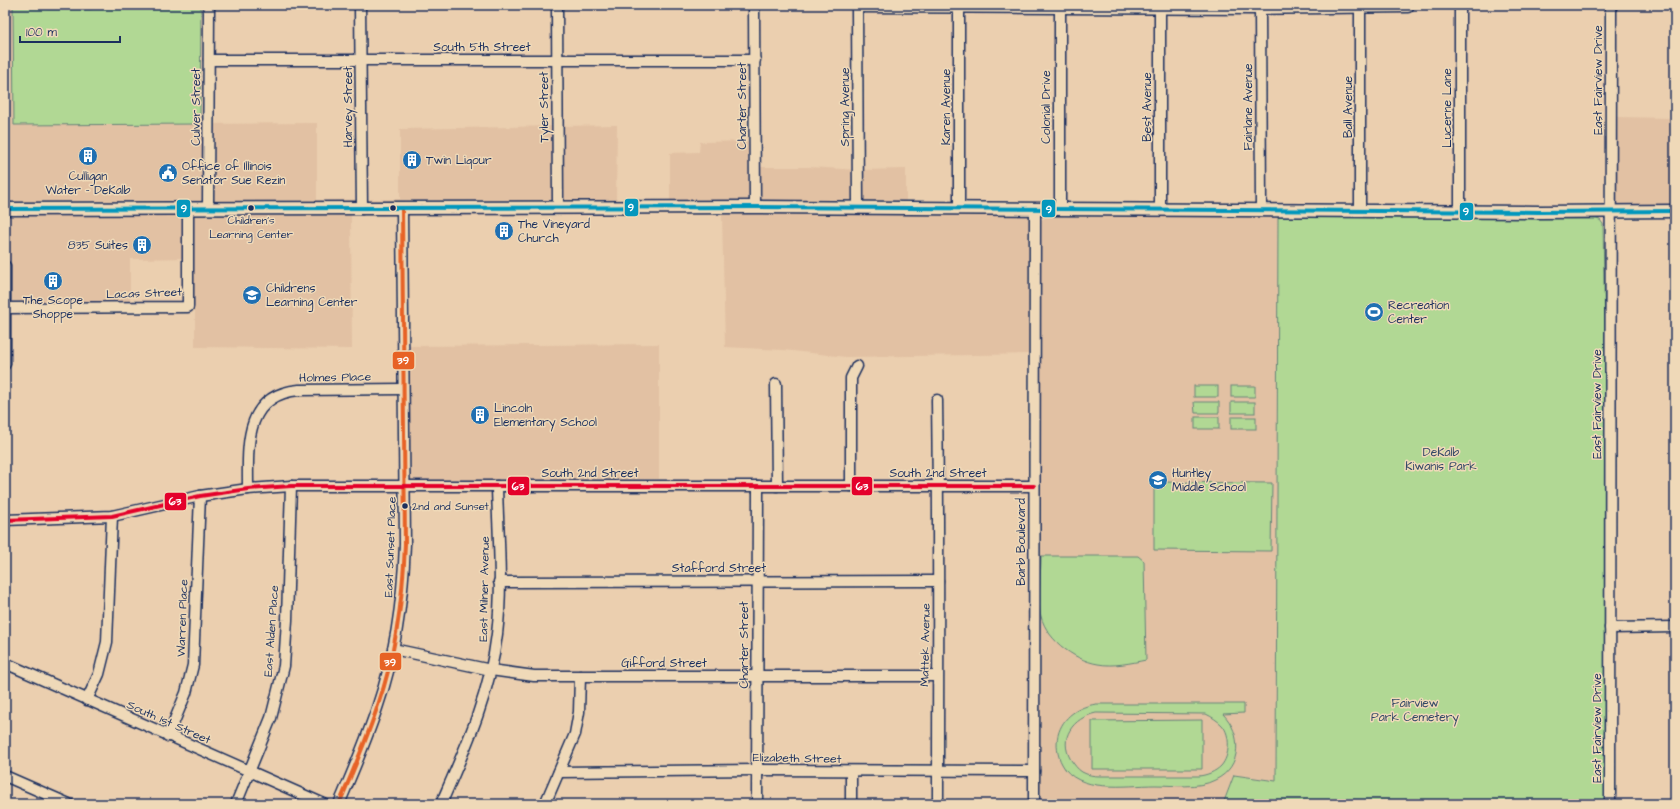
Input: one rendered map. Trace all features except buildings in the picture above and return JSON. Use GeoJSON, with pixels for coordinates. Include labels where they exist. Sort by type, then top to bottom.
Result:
{"type":"FeatureCollection","features":[{"type":"Feature","properties":{"kind":"main road"},"geometry":{"type":"LineString","coordinates":[[5,209],[755,207],[1160,210],[1675,211]]}},
{"type":"Feature","properties":{"kind":"street","name":"Culver Street"},"geometry":{"type":"LineString","coordinates":[[208,208],[209,5]]}},
{"type":"Feature","properties":{"kind":"street","name":"Harvey Street"},"geometry":{"type":"LineString","coordinates":[[360,5],[362,209]]}},
{"type":"Feature","properties":{"kind":"street","name":"Tyler Street"},"geometry":{"type":"LineString","coordinates":[[557,5],[558,208]]}},
{"type":"Feature","properties":{"kind":"street","name":"Charter Street"},"geometry":{"type":"LineString","coordinates":[[754,5],[755,207]]}},
{"type":"Feature","properties":{"kind":"street","name":"Lucerne Lane"},"geometry":{"type":"LineString","coordinates":[[1460,5],[1460,211]]}},
{"type":"Feature","properties":{"kind":"street","name":"East Fairview Drive"},"geometry":{"type":"LineString","coordinates":[[1610,804],[1611,5]]}},
{"type":"Feature","properties":{"kind":"street"},"geometry":{"type":"LineString","coordinates":[[857,6],[1408,7]]}},
{"type":"Feature","properties":{"kind":"street","name":"Spring Avenue"},"geometry":{"type":"LineString","coordinates":[[857,6],[858,208]]}},
{"type":"Feature","properties":{"kind":"street","name":"Karen Avenue"},"geometry":{"type":"LineString","coordinates":[[959,6],[959,208]]}},
{"type":"Feature","properties":{"kind":"street","name":"Ball Avenue"},"geometry":{"type":"LineString","coordinates":[[1360,6],[1360,210]]}},
{"type":"Feature","properties":{"kind":"street","name":"Colonial Drive"},"geometry":{"type":"LineString","coordinates":[[1060,7],[1060,209]]}},
{"type":"Feature","properties":{"kind":"street","name":"Best Avenue"},"geometry":{"type":"LineString","coordinates":[[1160,7],[1160,210]]}},
{"type":"Feature","properties":{"kind":"street","name":"Fairlane Avenue"},"geometry":{"type":"LineString","coordinates":[[1260,7],[1261,210]]}},
{"type":"Feature","properties":{"kind":"street","name":"South 5th Street"},"geometry":{"type":"LineString","coordinates":[[209,60],[755,60]]}},
{"type":"Feature","properties":{"kind":"street","name":"Lacas Street"},"geometry":{"type":"LineString","coordinates":[[6,308],[188,307],[188,208]]}},
{"type":"Feature","properties":{"kind":"street","name":"East Sunset Place"},"geometry":{"type":"LineString","coordinates":[[339,804],[379,704],[393,649],[404,577],[402,209]]}},
{"type":"Feature","properties":{"kind":"street","name":"Barb Boulevard"},"geometry":{"type":"LineString","coordinates":[[1034,804],[1035,209]]}},
{"type":"Feature","properties":{"kind":"street"},"geometry":{"type":"LineString","coordinates":[[5,266],[5,364]]}},
{"type":"Feature","properties":{"kind":"street"},"geometry":{"type":"LineString","coordinates":[[851,486],[851,378],[857,366]]}},
{"type":"Feature","properties":{"kind":"street"},"geometry":{"type":"LineString","coordinates":[[776,384],[777,486]]}},
{"type":"Feature","properties":{"kind":"street","name":"Holmes Place"},"geometry":{"type":"LineString","coordinates":[[248,489],[248,456],[252,424],[261,408],[273,398],[285,392],[299,390],[403,389]]}},
{"type":"Feature","properties":{"kind":"street","name":"Mattek Avenue"},"geometry":{"type":"LineString","coordinates":[[937,400],[939,486],[937,676],[938,804]]}},
{"type":"Feature","properties":{"kind":"street","name":"South 2nd Street"},"geometry":{"type":"LineString","coordinates":[[5,520],[112,516],[200,496],[248,489],[291,486],[1034,486]]}},
{"type":"Feature","properties":{"kind":"street","name":"East Alden Place"},"geometry":{"type":"LineString","coordinates":[[236,804],[275,708],[284,666],[287,620],[291,486]]}},
{"type":"Feature","properties":{"kind":"street","name":"East Milner Avenue"},"geometry":{"type":"LineString","coordinates":[[441,804],[478,717],[490,670],[497,634],[499,582],[497,486]]}},
{"type":"Feature","properties":{"kind":"street","name":"Charter Street"},"geometry":{"type":"LineString","coordinates":[[757,804],[758,486]]}},
{"type":"Feature","properties":{"kind":"street","name":"Warren Place"},"geometry":{"type":"LineString","coordinates":[[168,736],[186,693],[193,665],[200,496]]}},
{"type":"Feature","properties":{"kind":"street"},"geometry":{"type":"LineString","coordinates":[[87,700],[99,674],[107,642],[112,516]]}},
{"type":"Feature","properties":{"kind":"street","name":"Stafford Street"},"geometry":{"type":"LineString","coordinates":[[499,582],[938,581]]}},
{"type":"Feature","properties":{"kind":"street"},"geometry":{"type":"LineString","coordinates":[[1610,628],[1675,627]]}},
{"type":"Feature","properties":{"kind":"street","name":"Gifford Street"},"geometry":{"type":"LineString","coordinates":[[393,649],[490,670],[534,676],[937,676]]}},
{"type":"Feature","properties":{"kind":"street","name":"South 1st Street"},"geometry":{"type":"LineString","coordinates":[[5,663],[324,804]]}},
{"type":"Feature","properties":{"kind":"street"},"geometry":{"type":"LineString","coordinates":[[545,804],[572,742],[578,720],[580,676]]}},
{"type":"Feature","properties":{"kind":"street","name":"Elizabeth Street"},"geometry":{"type":"LineString","coordinates":[[559,772],[757,770],[851,772],[1034,771]]}},
{"type":"Feature","properties":{"kind":"street"},"geometry":{"type":"LineString","coordinates":[[851,772],[851,804]]}},
{"type":"Feature","properties":{"kind":"street"},"geometry":{"type":"LineString","coordinates":[[5,776],[69,804]]}},
{"type":"Feature","properties":{"kind":"shaded area"},"geometry":{"type":"Polygon","coordinates":[[[7,5],[201,5],[200,124],[317,123],[317,200],[400,199],[400,129],[617,125],[616,201],[670,200],[670,153],[699,152],[700,142],[758,141],[758,167],[808,167],[860,170],[906,169],[906,206],[1029,207],[1032,354],[846,357],[784,350],[725,347],[722,215],[351,214],[352,349],[195,347],[195,311],[192,310],[192,258],[130,259],[130,302],[8,302],[7,5]]]}},
{"type":"Feature","properties":{"kind":"shaded area"},"geometry":{"type":"Polygon","coordinates":[[[1613,117],[1675,118],[1675,208],[1613,208],[1613,117]]]}},
{"type":"Feature","properties":{"kind":"shaded area","name":"Huntley Middle School"},"geometry":{"type":"Polygon","coordinates":[[[1048,216],[1278,217],[1276,781],[1234,775],[1223,804],[1039,804],[1040,221],[1048,216]]]}},
{"type":"Feature","properties":{"kind":"shaded area"},"geometry":{"type":"Polygon","coordinates":[[[659,344],[659,479],[408,481],[406,346],[659,344]]]}},
{"type":"Feature","properties":{"kind":"green space"},"geometry":{"type":"Polygon","coordinates":[[[13,5],[47,5],[47,9],[92,9],[93,5],[201,5],[200,124],[14,125],[13,5]]]}},
{"type":"Feature","properties":{"kind":"green space","name":"DeKalb Kiwanis Park"},"geometry":{"type":"Polygon","coordinates":[[[1278,217],[1596,219],[1600,220],[1603,224],[1605,340],[1605,804],[1223,804],[1234,775],[1276,781],[1278,217]]]}},
{"type":"Feature","properties":{"kind":"green space"},"geometry":{"type":"Polygon","coordinates":[[[1194,386],[1218,386],[1218,397],[1194,397],[1194,386]]]}},
{"type":"Feature","properties":{"kind":"green space"},"geometry":{"type":"Polygon","coordinates":[[[1231,386],[1255,386],[1255,397],[1231,397],[1231,386]]]}},
{"type":"Feature","properties":{"kind":"green space"},"geometry":{"type":"Polygon","coordinates":[[[1194,402],[1219,402],[1219,413],[1195,413],[1194,402]]]}},
{"type":"Feature","properties":{"kind":"green space"},"geometry":{"type":"Polygon","coordinates":[[[1231,402],[1255,402],[1255,413],[1231,413],[1231,402]]]}},
{"type":"Feature","properties":{"kind":"green space"},"geometry":{"type":"Polygon","coordinates":[[[1195,417],[1219,417],[1219,429],[1195,429],[1195,417]]]}},
{"type":"Feature","properties":{"kind":"green space"},"geometry":{"type":"Polygon","coordinates":[[[1231,417],[1256,417],[1256,429],[1231,429],[1231,417]]]}},
{"type":"Feature","properties":{"kind":"green space"},"geometry":{"type":"Polygon","coordinates":[[[1154,482],[1272,483],[1271,551],[1154,550],[1154,482]]]}},
{"type":"Feature","properties":{"kind":"green space"},"geometry":{"type":"Polygon","coordinates":[[[1041,556],[1138,556],[1144,561],[1146,660],[1116,665],[1104,665],[1088,662],[1061,646],[1053,638],[1042,621],[1039,604],[1041,556]]]}},
{"type":"Feature","properties":{"kind":"green space"},"geometry":{"type":"Polygon","coordinates":[[[1244,704],[1244,713],[1223,714],[1234,730],[1237,749],[1235,758],[1231,767],[1224,774],[1208,783],[1194,786],[1104,786],[1079,780],[1069,774],[1060,761],[1057,738],[1060,728],[1067,718],[1077,710],[1089,705],[1244,704]],[[1096,713],[1081,719],[1070,730],[1066,744],[1067,752],[1071,760],[1079,769],[1088,775],[1093,776],[1205,775],[1214,772],[1221,766],[1228,751],[1228,740],[1225,729],[1222,725],[1206,714],[1096,713]]]}},
{"type":"Feature","properties":{"kind":"green space"},"geometry":{"type":"Polygon","coordinates":[[[1202,720],[1202,769],[1092,769],[1092,721],[1202,720]]]}},
{"type":"Feature","properties":{"kind":"transit line","name":"9"},"geometry":{"type":"LineString","coordinates":[[5,209],[755,207],[1539,212],[1675,211]]}},
{"type":"Feature","properties":{"kind":"transit line","name":"39"},"geometry":{"type":"LineString","coordinates":[[339,804],[374,718],[390,666],[398,626],[405,544],[402,209]]}},
{"type":"Feature","properties":{"kind":"transit line","name":"63"},"geometry":{"type":"LineString","coordinates":[[5,520],[112,516],[200,496],[248,489],[291,486],[1034,486]]}},
{"type":"Feature","properties":{"kind":"place","name":"Culligan Water - DeKalb"},"geometry":{"type":"Point","coordinates":[88,156]}},
{"type":"Feature","properties":{"kind":"place","name":"Twin Liqour"},"geometry":{"type":"Point","coordinates":[412,160]}},
{"type":"Feature","properties":{"kind":"place","name":"Office of Illinois Senator Sue Rezin"},"geometry":{"type":"Point","coordinates":[168,173]}},
{"type":"Feature","properties":{"kind":"place","name":"Children's Learning Center"},"geometry":{"type":"Point","coordinates":[251,208]}},
{"type":"Feature","properties":{"kind":"place","name":"The Vineyard Church"},"geometry":{"type":"Point","coordinates":[504,231]}},
{"type":"Feature","properties":{"kind":"place","name":"835 Suites"},"geometry":{"type":"Point","coordinates":[142,245]}},
{"type":"Feature","properties":{"kind":"place","name":"The Scope Shoppe"},"geometry":{"type":"Point","coordinates":[53,281]}},
{"type":"Feature","properties":{"kind":"place","name":"Childrens Learning Center"},"geometry":{"type":"Point","coordinates":[252,295]}},
{"type":"Feature","properties":{"kind":"place","name":"Recreation Center"},"geometry":{"type":"Point","coordinates":[1374,312]}},
{"type":"Feature","properties":{"kind":"place","name":"Lincoln Elementary School"},"geometry":{"type":"Point","coordinates":[480,415]}},
{"type":"Feature","properties":{"kind":"place","name":"Huntley Middle School"},"geometry":{"type":"Point","coordinates":[1158,480]}},
{"type":"Feature","properties":{"kind":"place","name":"2nd and Sunset"},"geometry":{"type":"Point","coordinates":[405,506]}},
{"type":"Feature","properties":{"kind":"park label","name":"Fairview Park Cemetery"},"geometry":{"type":"Point","coordinates":[1415,710]}}]}
